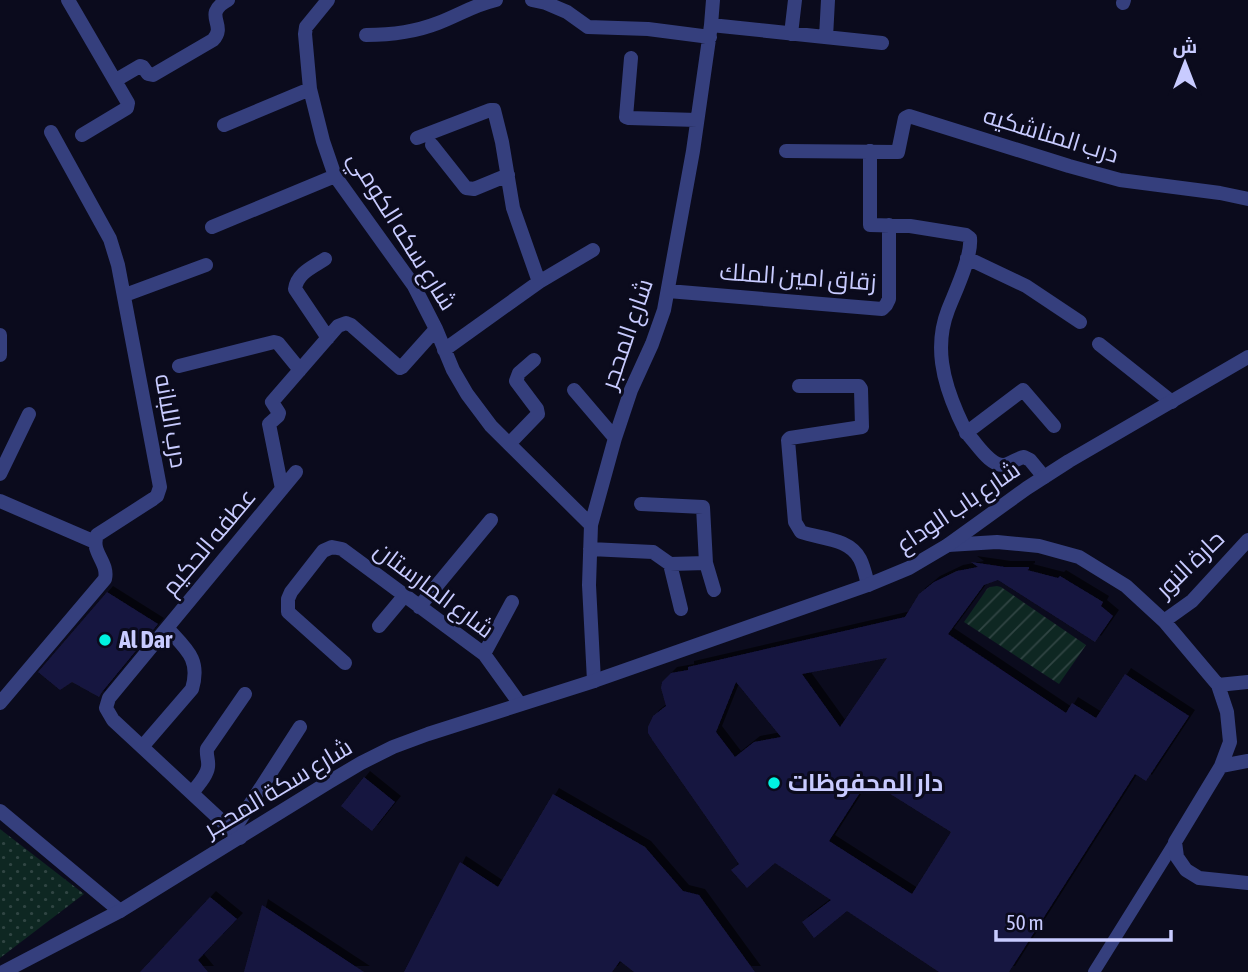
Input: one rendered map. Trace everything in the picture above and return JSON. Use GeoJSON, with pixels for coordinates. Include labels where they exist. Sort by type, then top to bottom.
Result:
{"type":"FeatureCollection","features":[{"type":"Feature","properties":{"kind":"street"},"geometry":{"type":"LineString","coordinates":[[68,0],[128,100],[127,108],[82,135]]}},
{"type":"Feature","properties":{"kind":"street"},"geometry":{"type":"LineString","coordinates":[[116,80],[140,66],[153,75],[213,40],[218,32],[216,10],[228,0]]}},
{"type":"Feature","properties":{"kind":"street","name":"شارع سكه الكومي"},"geometry":{"type":"LineString","coordinates":[[328,0],[306,27],[305,34],[310,89],[335,176],[414,286],[467,394],[491,426],[591,524]]}},
{"type":"Feature","properties":{"kind":"street"},"geometry":{"type":"LineString","coordinates":[[366,35],[415,31],[496,0]]}},
{"type":"Feature","properties":{"kind":"street"},"geometry":{"type":"LineString","coordinates":[[532,0],[567,12],[588,27],[791,34],[882,43]]}},
{"type":"Feature","properties":{"kind":"street","name":"شارع المحجر"},"geometry":{"type":"LineString","coordinates":[[594,681],[589,585],[591,524],[631,390],[664,310],[697,120],[713,0]]}},
{"type":"Feature","properties":{"kind":"street"},"geometry":{"type":"LineString","coordinates":[[791,34],[795,0]]}},
{"type":"Feature","properties":{"kind":"street"},"geometry":{"type":"LineString","coordinates":[[826,37],[828,0]]}},
{"type":"Feature","properties":{"kind":"street"},"geometry":{"type":"LineString","coordinates":[[631,58],[626,117],[697,120]]}},
{"type":"Feature","properties":{"kind":"street"},"geometry":{"type":"LineString","coordinates":[[224,125],[310,89]]}},
{"type":"Feature","properties":{"kind":"street"},"geometry":{"type":"LineString","coordinates":[[417,138],[492,110],[502,142],[513,208],[539,282]]}},
{"type":"Feature","properties":{"kind":"street","name":"درب المناشكيه"},"geometry":{"type":"LineString","coordinates":[[870,151],[898,152],[905,118],[909,116],[1120,180],[1248,199]]}},
{"type":"Feature","properties":{"kind":"street","name":"درب اللبانه"},"geometry":{"type":"LineString","coordinates":[[51,132],[110,239],[118,265],[160,487],[157,496],[97,535],[94,542]]}},
{"type":"Feature","properties":{"kind":"street"},"geometry":{"type":"LineString","coordinates":[[432,145],[466,188],[474,189],[508,176]]}},
{"type":"Feature","properties":{"kind":"street"},"geometry":{"type":"LineString","coordinates":[[786,151],[870,151],[870,225],[910,226],[970,237],[967,258],[942,331],[940,350],[946,388],[966,433],[996,464],[1004,465],[1024,457],[1030,460],[1044,477]]}},
{"type":"Feature","properties":{"kind":"street"},"geometry":{"type":"LineString","coordinates":[[212,227],[335,176]]}},
{"type":"Feature","properties":{"kind":"street","name":"زقاق امين الملك"},"geometry":{"type":"LineString","coordinates":[[668,291],[882,309],[890,299],[890,225]]}},
{"type":"Feature","properties":{"kind":"street"},"geometry":{"type":"LineString","coordinates":[[444,350],[539,282],[593,250]]}},
{"type":"Feature","properties":{"kind":"street"},"geometry":{"type":"LineString","coordinates":[[967,258],[1026,286],[1080,322]]}},
{"type":"Feature","properties":{"kind":"street"},"geometry":{"type":"LineString","coordinates":[[325,259],[299,276],[295,289],[328,338]]}},
{"type":"Feature","properties":{"kind":"street"},"geometry":{"type":"LineString","coordinates":[[125,295],[206,265]]}},
{"type":"Feature","properties":{"kind":"street"},"geometry":{"type":"LineString","coordinates":[[282,489],[269,424],[279,413],[272,402],[338,326],[346,323],[351,325],[400,368],[436,330]]}},
{"type":"Feature","properties":{"kind":"street"},"geometry":{"type":"LineString","coordinates":[[0,335],[0,355]]}},
{"type":"Feature","properties":{"kind":"street"},"geometry":{"type":"LineString","coordinates":[[179,366],[274,342],[278,343],[300,370]]}},
{"type":"Feature","properties":{"kind":"street"},"geometry":{"type":"LineString","coordinates":[[1099,344],[1172,402]]}},
{"type":"Feature","properties":{"kind":"street","name":"شارع باب الوداع"},"geometry":{"type":"LineString","coordinates":[[594,681],[868,585],[909,568],[948,545],[1044,477],[1248,357]]}},
{"type":"Feature","properties":{"kind":"street"},"geometry":{"type":"LineString","coordinates":[[509,444],[538,414],[516,381],[519,373],[534,360]]}},
{"type":"Feature","properties":{"kind":"street"},"geometry":{"type":"LineString","coordinates":[[799,386],[859,386],[861,389],[862,427],[788,440],[795,522],[801,532],[845,543],[853,549],[860,560],[868,585]]}},
{"type":"Feature","properties":{"kind":"street"},"geometry":{"type":"LineString","coordinates":[[574,390],[615,438]]}},
{"type":"Feature","properties":{"kind":"street"},"geometry":{"type":"LineString","coordinates":[[966,433],[1023,390],[1054,426]]}},
{"type":"Feature","properties":{"kind":"street"},"geometry":{"type":"LineString","coordinates":[[0,474],[29,414]]}},
{"type":"Feature","properties":{"kind":"street","name":"عطفه الحكيم"},"geometry":{"type":"LineString","coordinates":[[142,747],[110,717],[106,708],[109,698],[296,472]]}},
{"type":"Feature","properties":{"kind":"street"},"geometry":{"type":"LineString","coordinates":[[0,501],[94,542],[107,570],[105,579],[0,703]]}},
{"type":"Feature","properties":{"kind":"street"},"geometry":{"type":"LineString","coordinates":[[641,504],[703,507],[706,563],[714,590]]}},
{"type":"Feature","properties":{"kind":"street"},"geometry":{"type":"LineString","coordinates":[[419,607],[491,520]]}},
{"type":"Feature","properties":{"kind":"street","name":"حارة النور"},"geometry":{"type":"LineString","coordinates":[[1164,621],[1192,601],[1248,540]]}},
{"type":"Feature","properties":{"kind":"street"},"geometry":{"type":"LineString","coordinates":[[948,545],[997,542],[1039,546],[1079,558],[1126,586],[1164,621],[1219,685],[1227,712],[1230,742],[1221,766],[1175,842],[1177,857],[1186,870],[1199,878],[1248,883]]}},
{"type":"Feature","properties":{"kind":"street","name":"شارع المارستان"},"geometry":{"type":"LineString","coordinates":[[345,663],[288,612],[287,606],[290,592],[323,551],[332,547],[342,549],[484,654],[520,704]]}},
{"type":"Feature","properties":{"kind":"street"},"geometry":{"type":"LineString","coordinates":[[590,549],[653,552],[670,564],[706,563]]}},
{"type":"Feature","properties":{"kind":"street"},"geometry":{"type":"LineString","coordinates":[[670,564],[681,609]]}},
{"type":"Feature","properties":{"kind":"street"},"geometry":{"type":"LineString","coordinates":[[379,626],[405,596]]}},
{"type":"Feature","properties":{"kind":"street"},"geometry":{"type":"LineString","coordinates":[[484,654],[512,603]]}},
{"type":"Feature","properties":{"kind":"street"},"geometry":{"type":"LineString","coordinates":[[167,628],[193,657],[195,678],[192,689],[142,747],[236,834],[300,727]]}},
{"type":"Feature","properties":{"kind":"street","name":"شارع سكة المحجر"},"geometry":{"type":"LineString","coordinates":[[3,972],[20,968],[120,911],[236,834],[393,747],[594,681]]}},
{"type":"Feature","properties":{"kind":"street"},"geometry":{"type":"LineString","coordinates":[[1219,685],[1248,682]]}},
{"type":"Feature","properties":{"kind":"street"},"geometry":{"type":"LineString","coordinates":[[192,793],[207,772],[206,751],[245,694]]}},
{"type":"Feature","properties":{"kind":"street"},"geometry":{"type":"LineString","coordinates":[[1221,766],[1248,761]]}},
{"type":"Feature","properties":{"kind":"street"},"geometry":{"type":"LineString","coordinates":[[0,811],[120,911]]}},
{"type":"Feature","properties":{"kind":"lane"},"geometry":{"type":"LineString","coordinates":[[1094,972],[1175,842]]}},
{"type":"Feature","properties":{"kind":"green space"},"geometry":{"type":"Polygon","coordinates":[[[997,586],[1086,645],[1059,684],[964,622],[987,589],[997,586]]]}},
{"type":"Feature","properties":{"kind":"green space"},"geometry":{"type":"Polygon","coordinates":[[[0,829],[84,894],[0,958],[0,829]]]}},
{"type":"Feature","properties":{"kind":"building","name":"دار المحفوظات"},"geometry":{"type":"Polygon","coordinates":[[[971,562],[1029,567],[1027,570],[1058,578],[1060,576],[1103,602],[1101,606],[1113,616],[1095,642],[998,580],[984,585],[948,634],[1066,713],[1072,703],[1096,718],[1125,674],[1189,716],[1146,781],[1135,774],[1009,972],[939,972],[847,911],[814,938],[802,922],[831,900],[775,863],[747,888],[731,870],[739,864],[653,741],[648,727],[653,716],[666,706],[661,688],[662,682],[671,673],[905,617],[919,594],[934,582],[957,571],[978,567],[971,562]],[[887,658],[802,674],[840,727],[887,658]],[[736,682],[716,732],[735,757],[754,742],[781,737],[736,682]],[[868,780],[829,841],[912,894],[951,832],[868,780]]]}},
{"type":"Feature","properties":{"kind":"building","name":"Al Dar"},"geometry":{"type":"Polygon","coordinates":[[[107,592],[158,624],[99,697],[72,682],[60,690],[38,672],[107,592]]]}},
{"type":"Feature","properties":{"kind":"building"},"geometry":{"type":"Polygon","coordinates":[[[364,777],[395,802],[372,831],[341,806],[364,777]]]}},
{"type":"Feature","properties":{"kind":"building"},"geometry":{"type":"Polygon","coordinates":[[[553,794],[645,847],[683,891],[699,895],[755,972],[634,972],[620,961],[612,972],[404,972],[460,862],[498,887],[553,794]]]}},
{"type":"Feature","properties":{"kind":"building"},"geometry":{"type":"Polygon","coordinates":[[[210,897],[237,919],[198,960],[208,972],[140,972],[210,897]]]}},
{"type":"Feature","properties":{"kind":"building"},"geometry":{"type":"Polygon","coordinates":[[[262,905],[364,972],[244,972],[262,905]]]}},
{"type":"Feature","properties":{"kind":"place","name":"Al Dar"},"geometry":{"type":"Point","coordinates":[105,640]}},
{"type":"Feature","properties":{"kind":"place","name":"دار المحفوظات"},"geometry":{"type":"Point","coordinates":[774,783]}}]}
